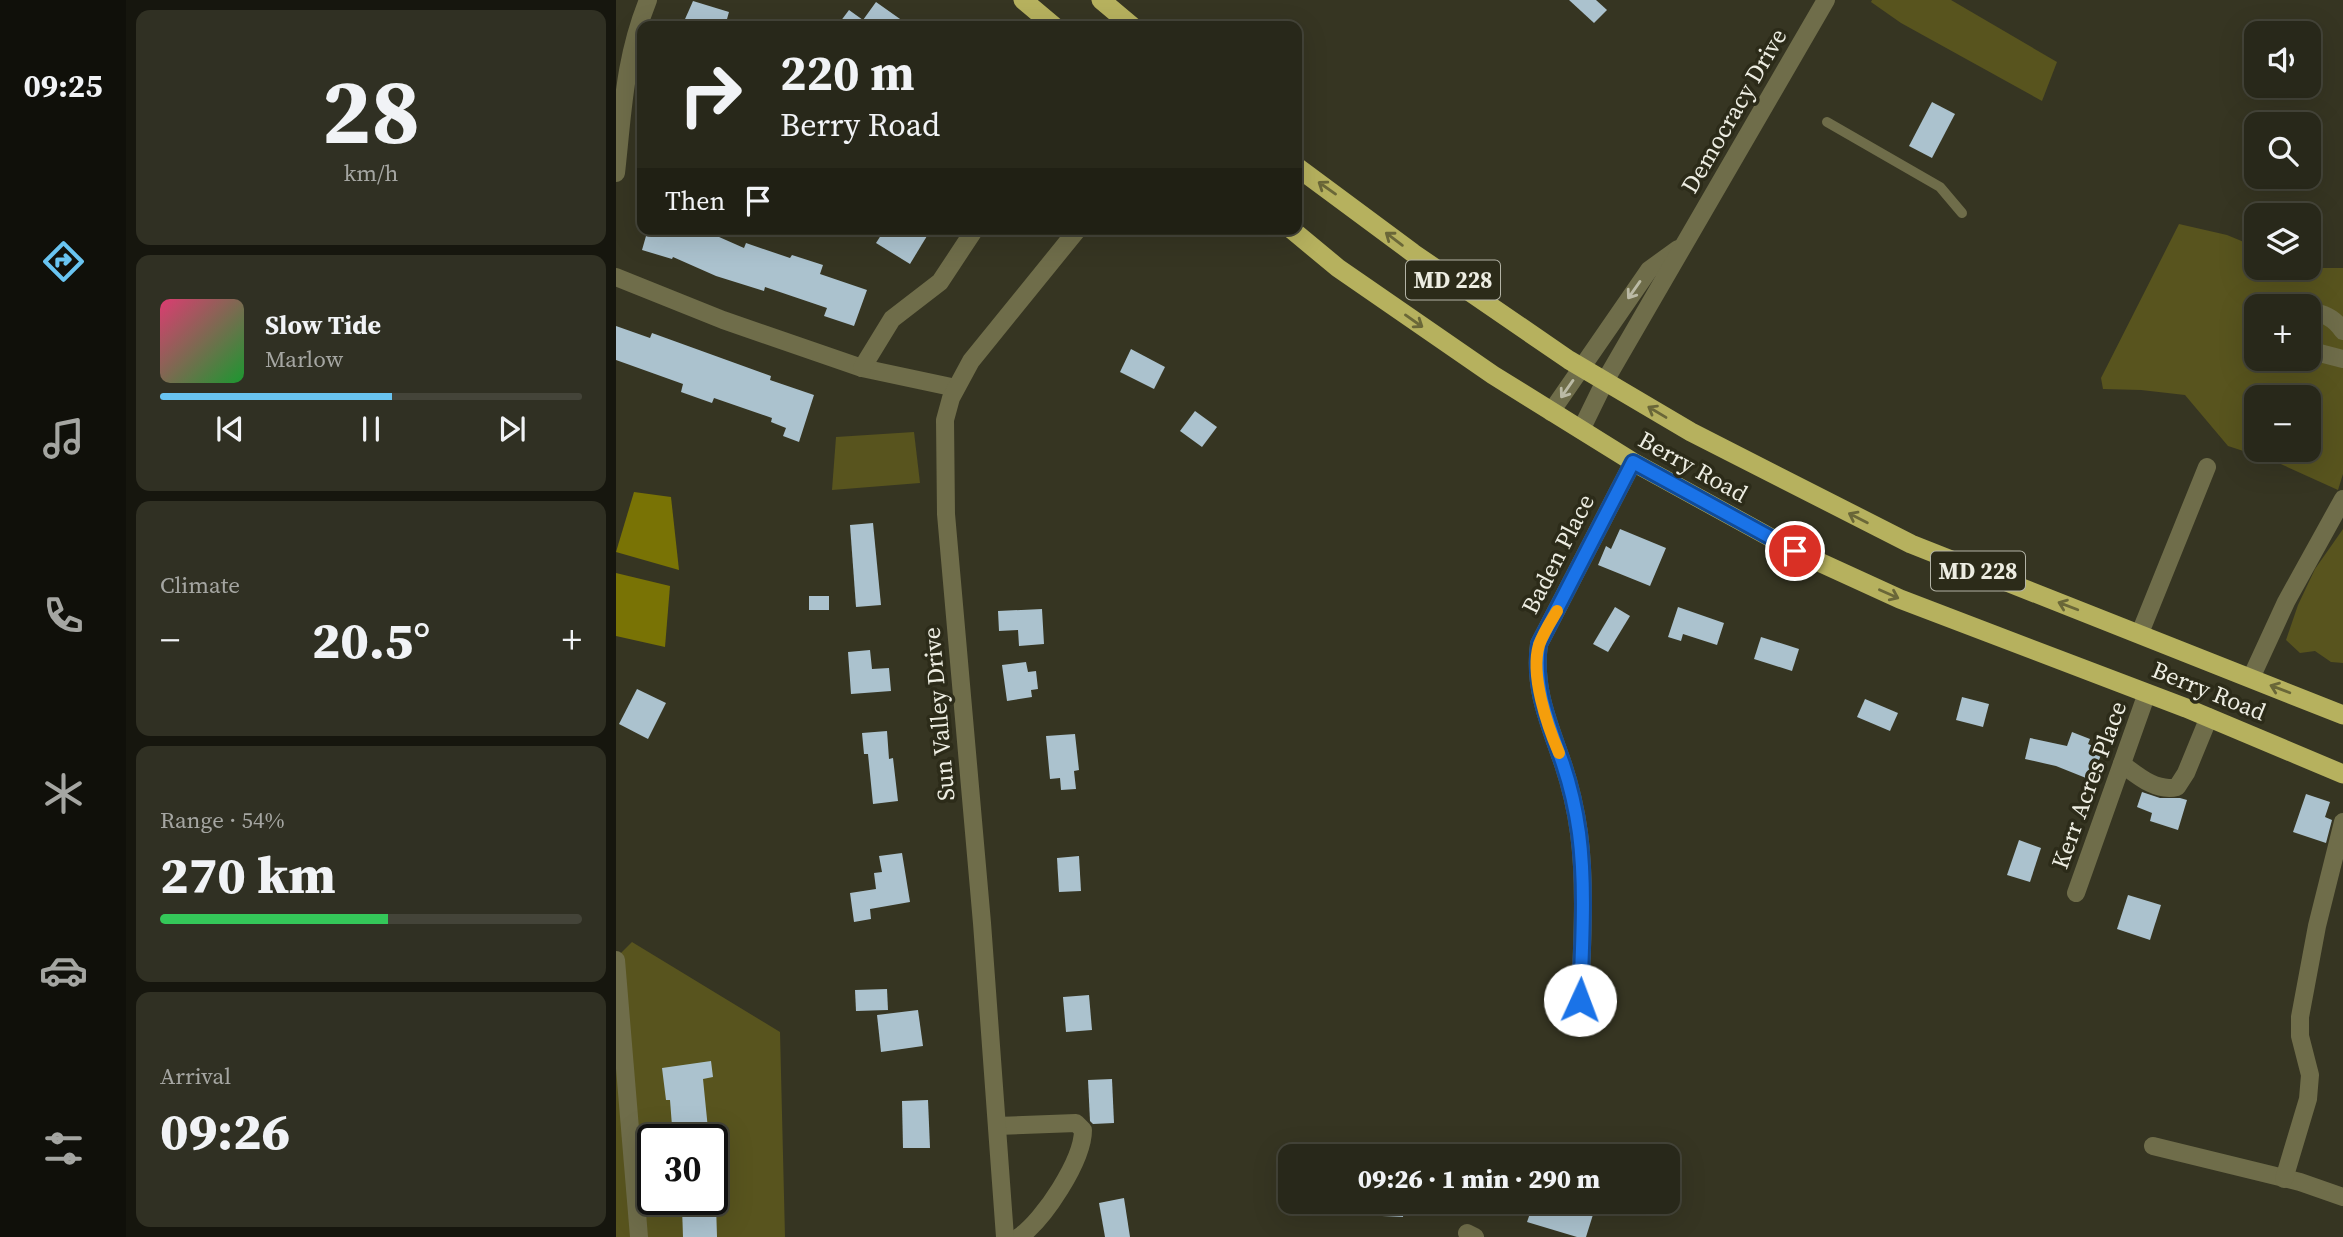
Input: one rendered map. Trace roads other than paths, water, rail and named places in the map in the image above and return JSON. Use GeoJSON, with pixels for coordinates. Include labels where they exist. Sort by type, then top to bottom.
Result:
{"type":"FeatureCollection","features":[{"type":"Feature","properties":{"kind":"highway"},"geometry":{"type":"LineString","coordinates":[[1023,0],[1048,21]]}},
{"type":"Feature","properties":{"kind":"highway"},"geometry":{"type":"LineString","coordinates":[[1101,0],[1126,21]]}},
{"type":"Feature","properties":{"kind":"highway","name":"Berry Road"},"geometry":{"type":"LineString","coordinates":[[1302,171],[1413,253],[1582,367],[1691,432],[1911,544],[2343,715]]}},
{"type":"Feature","properties":{"kind":"highway","name":"Berry Road"},"geometry":{"type":"LineString","coordinates":[[1298,235],[1338,268],[1551,412],[1633,462],[1795,551],[1900,599],[2209,717],[2343,774]]}},
{"type":"Feature","properties":{"kind":"street"},"geometry":{"type":"LineString","coordinates":[[639,21],[648,0]]}},
{"type":"Feature","properties":{"kind":"street","name":"Democracy Drive"},"geometry":{"type":"LineString","coordinates":[[1581,430],[1605,381],[1826,0]]}},
{"type":"Feature","properties":{"kind":"street"},"geometry":{"type":"LineString","coordinates":[[616,173],[624,87],[637,27]]}},
{"type":"Feature","properties":{"kind":"street"},"geometry":{"type":"LineString","coordinates":[[862,368],[892,319],[940,282],[971,235]]}},
{"type":"Feature","properties":{"kind":"street","name":"Sun Valley Drive"},"geometry":{"type":"LineString","coordinates":[[1005,1237],[982,923],[946,514],[945,420],[956,388],[971,361],[1073,235]]}},
{"type":"Feature","properties":{"kind":"street","name":"Democracy Drive"},"geometry":{"type":"LineString","coordinates":[[1551,412],[1649,270],[1684,245]]}},
{"type":"Feature","properties":{"kind":"street"},"geometry":{"type":"LineString","coordinates":[[616,277],[723,320],[862,368],[956,388]]}},
{"type":"Feature","properties":{"kind":"street"},"geometry":{"type":"LineString","coordinates":[[2321,314],[2331,318],[2343,331]]}},
{"type":"Feature","properties":{"kind":"street"},"geometry":{"type":"LineString","coordinates":[[2321,353],[2343,359]]}},
{"type":"Feature","properties":{"kind":"street","name":"Baden Place"},"geometry":{"type":"LineString","coordinates":[[1580,1000],[1583,934],[1579,832],[1564,766],[1551,734],[1536,667],[1539,644],[1633,462]]}},
{"type":"Feature","properties":{"kind":"street"},"geometry":{"type":"LineString","coordinates":[[2140,633],[2207,467]]}},
{"type":"Feature","properties":{"kind":"street"},"geometry":{"type":"LineString","coordinates":[[2251,678],[2286,602],[2343,499]]}},
{"type":"Feature","properties":{"kind":"street","name":"Kerr Acres Place"},"geometry":{"type":"LineString","coordinates":[[2076,893],[2147,693]]}},
{"type":"Feature","properties":{"kind":"street"},"geometry":{"type":"LineString","coordinates":[[2122,764],[2154,785],[2169,789],[2178,787],[2209,717]]}},
{"type":"Feature","properties":{"kind":"street"},"geometry":{"type":"LineString","coordinates":[[2284,1179],[2308,1099],[2310,1075],[2300,1036],[2300,1017],[2317,926],[2343,824]]}},
{"type":"Feature","properties":{"kind":"street"},"geometry":{"type":"LineString","coordinates":[[616,960],[639,1237]]}},
{"type":"Feature","properties":{"kind":"street"},"geometry":{"type":"LineString","coordinates":[[997,1126],[1076,1123],[1083,1130],[1083,1143],[1072,1168],[1043,1212],[1019,1237]]}},
{"type":"Feature","properties":{"kind":"street"},"geometry":{"type":"LineString","coordinates":[[2153,1146],[2300,1182],[2343,1197]]}},
{"type":"Feature","properties":{"kind":"lane"},"geometry":{"type":"LineString","coordinates":[[1827,122],[1940,187],[1962,214]]}}]}
